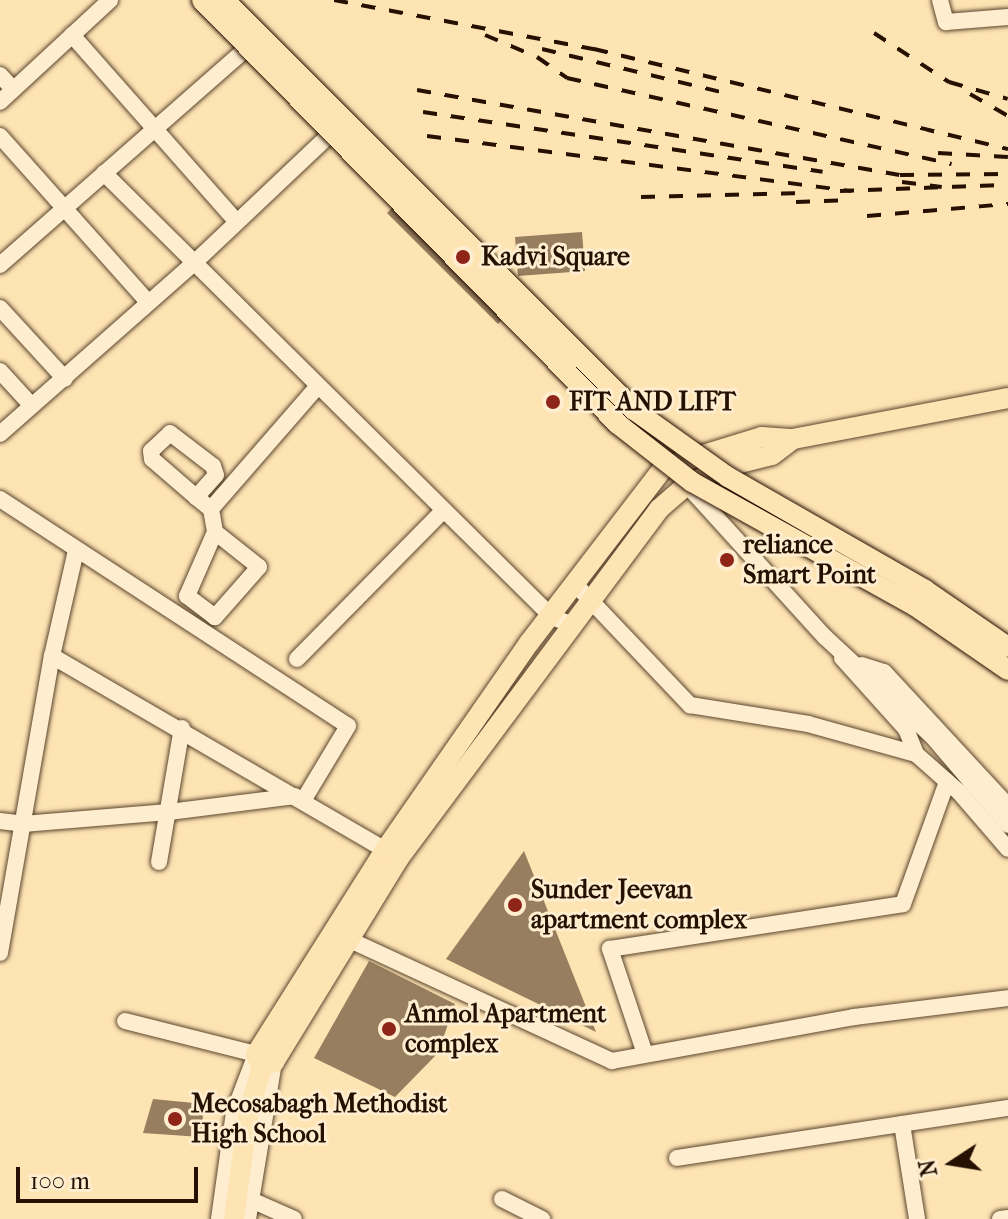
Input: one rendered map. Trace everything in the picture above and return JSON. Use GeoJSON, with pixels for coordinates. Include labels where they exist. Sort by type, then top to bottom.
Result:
{"type":"FeatureCollection","features":[{"type":"Feature","properties":{"kind":"main road"},"geometry":{"type":"LineString","coordinates":[[196,0],[612,428],[687,485],[911,611],[1008,677]]}},
{"type":"Feature","properties":{"kind":"main road"},"geometry":{"type":"LineString","coordinates":[[202,0],[618,424],[692,482],[915,606],[1008,670]]}},
{"type":"Feature","properties":{"kind":"main road"},"geometry":{"type":"LineString","coordinates":[[224,0],[634,410],[728,477],[925,590],[1008,647]]}},
{"type":"Feature","properties":{"kind":"main road"},"geometry":{"type":"LineString","coordinates":[[231,0],[637,404],[724,467],[928,584],[1008,636]]}},
{"type":"Feature","properties":{"kind":"main road"},"geometry":{"type":"LineString","coordinates":[[584,592],[664,467],[701,452],[762,437],[793,439],[1008,398]]}},
{"type":"Feature","properties":{"kind":"main road"},"geometry":{"type":"LineString","coordinates":[[234,1219],[248,1116],[263,1063],[392,854],[561,620],[659,509],[687,485],[724,467],[772,455],[793,439]]}},
{"type":"Feature","properties":{"kind":"main road"},"geometry":{"type":"LineString","coordinates":[[263,1063],[348,939],[392,854]]}},
{"type":"Feature","properties":{"kind":"street"},"geometry":{"type":"LineString","coordinates":[[0,102],[109,0]]}},
{"type":"Feature","properties":{"kind":"street"},"geometry":{"type":"LineString","coordinates":[[940,0],[946,22],[1008,17]]}},
{"type":"Feature","properties":{"kind":"street"},"geometry":{"type":"LineString","coordinates":[[72,35],[237,222]]}},
{"type":"Feature","properties":{"kind":"street"},"geometry":{"type":"LineString","coordinates":[[0,265],[244,51]]}},
{"type":"Feature","properties":{"kind":"street"},"geometry":{"type":"LineString","coordinates":[[0,75],[13,89]]}},
{"type":"Feature","properties":{"kind":"street"},"geometry":{"type":"LineString","coordinates":[[0,434],[65,379],[147,301],[194,263],[349,115]]}},
{"type":"Feature","properties":{"kind":"street"},"geometry":{"type":"LineString","coordinates":[[0,136],[147,301]]}},
{"type":"Feature","properties":{"kind":"street"},"geometry":{"type":"LineString","coordinates":[[104,173],[443,511],[561,620]]}},
{"type":"Feature","properties":{"kind":"street"},"geometry":{"type":"LineString","coordinates":[[0,308],[65,379]]}},
{"type":"Feature","properties":{"kind":"street"},"geometry":{"type":"LineString","coordinates":[[0,371],[32,406]]}},
{"type":"Feature","properties":{"kind":"street"},"geometry":{"type":"LineString","coordinates":[[211,509],[317,387]]}},
{"type":"Feature","properties":{"kind":"street"},"geometry":{"type":"LineString","coordinates":[[687,485],[837,646],[889,692],[1008,825]]}},
{"type":"Feature","properties":{"kind":"street"},"geometry":{"type":"LineString","coordinates":[[196,497],[211,509],[215,532],[187,596],[215,617],[259,567],[215,532]]}},
{"type":"Feature","properties":{"kind":"street"},"geometry":{"type":"LineString","coordinates":[[0,499],[348,726],[299,798],[23,824],[0,821]]}},
{"type":"Feature","properties":{"kind":"street"},"geometry":{"type":"LineString","coordinates":[[297,659],[443,511]]}},
{"type":"Feature","properties":{"kind":"street"},"geometry":{"type":"LineString","coordinates":[[0,953],[52,656],[76,550]]}},
{"type":"Feature","properties":{"kind":"street"},"geometry":{"type":"LineString","coordinates":[[584,592],[690,705],[808,724],[916,754]]}},
{"type":"Feature","properties":{"kind":"street"},"geometry":{"type":"LineString","coordinates":[[837,646],[845,665],[906,729],[916,754],[947,782],[1008,849]]}},
{"type":"Feature","properties":{"kind":"street"},"geometry":{"type":"LineString","coordinates":[[52,656],[182,728],[392,854]]}},
{"type":"Feature","properties":{"kind":"street"},"geometry":{"type":"LineString","coordinates":[[859,664],[884,672],[1008,806]]}},
{"type":"Feature","properties":{"kind":"street"},"geometry":{"type":"LineString","coordinates":[[159,862],[182,728]]}},
{"type":"Feature","properties":{"kind":"street"},"geometry":{"type":"LineString","coordinates":[[644,1051],[610,949],[903,904],[947,782]]}},
{"type":"Feature","properties":{"kind":"street"},"geometry":{"type":"LineString","coordinates":[[348,939],[612,1061],[644,1051],[1008,998]]}},
{"type":"Feature","properties":{"kind":"street"},"geometry":{"type":"LineString","coordinates":[[125,1021],[263,1063]]}},
{"type":"Feature","properties":{"kind":"street"},"geometry":{"type":"LineString","coordinates":[[248,1219],[263,1063]]}},
{"type":"Feature","properties":{"kind":"street"},"geometry":{"type":"LineString","coordinates":[[219,1219],[234,1112],[263,1063]]}},
{"type":"Feature","properties":{"kind":"street"},"geometry":{"type":"LineString","coordinates":[[677,1158],[1008,1108]]}},
{"type":"Feature","properties":{"kind":"street"},"geometry":{"type":"LineString","coordinates":[[902,1124],[917,1219]]}},
{"type":"Feature","properties":{"kind":"street"},"geometry":{"type":"LineString","coordinates":[[249,1199],[294,1219]]}},
{"type":"Feature","properties":{"kind":"street"},"geometry":{"type":"LineString","coordinates":[[502,1199],[542,1219]]}},
{"type":"Feature","properties":{"kind":"street"},"geometry":{"type":"LineString","coordinates":[[1000,1219],[1008,1218]]}},
{"type":"Feature","properties":{"kind":"building"},"geometry":{"type":"Polygon","coordinates":[[[416,183],[527,295],[498,324],[387,213],[416,183]]]}},
{"type":"Feature","properties":{"kind":"building"},"geometry":{"type":"Polygon","coordinates":[[[582,232],[585,271],[518,276],[515,237],[582,232]]]}},
{"type":"Feature","properties":{"kind":"building","name":"Sunder Jeevan apartment complex"},"geometry":{"type":"Polygon","coordinates":[[[524,851],[596,1032],[446,959],[524,851]]]}},
{"type":"Feature","properties":{"kind":"building","name":"Anmol Apartment complex"},"geometry":{"type":"Polygon","coordinates":[[[369,961],[455,1004],[438,1053],[395,1097],[314,1058],[369,961]]]}},
{"type":"Feature","properties":{"kind":"building","name":"Mecosabagh Methodist High School"},"geometry":{"type":"Polygon","coordinates":[[[153,1099],[204,1104],[201,1137],[143,1133],[153,1099]]]}},
{"type":"Feature","properties":{"kind":"railway"},"geometry":{"type":"LineString","coordinates":[[207,0],[641,437],[705,482],[880,579],[1008,664]]}},
{"type":"Feature","properties":{"kind":"railway"},"geometry":{"type":"LineString","coordinates":[[334,0],[594,49],[1008,149]]}},
{"type":"Feature","properties":{"kind":"railway"},"geometry":{"type":"LineString","coordinates":[[874,33],[949,82],[1008,99]]}},
{"type":"Feature","properties":{"kind":"railway"},"geometry":{"type":"LineString","coordinates":[[485,35],[537,57],[567,78],[952,164]]}},
{"type":"Feature","properties":{"kind":"railway"},"geometry":{"type":"LineString","coordinates":[[542,49],[729,94]]}},
{"type":"Feature","properties":{"kind":"railway"},"geometry":{"type":"LineString","coordinates":[[417,90],[900,175],[1008,174]]}},
{"type":"Feature","properties":{"kind":"railway"},"geometry":{"type":"LineString","coordinates":[[970,94],[1008,116]]}},
{"type":"Feature","properties":{"kind":"railway"},"geometry":{"type":"LineString","coordinates":[[423,112],[823,172]]}},
{"type":"Feature","properties":{"kind":"railway"},"geometry":{"type":"LineString","coordinates":[[427,136],[851,191]]}},
{"type":"Feature","properties":{"kind":"railway"},"geometry":{"type":"LineString","coordinates":[[938,153],[1008,157]]}},
{"type":"Feature","properties":{"kind":"railway"},"geometry":{"type":"LineString","coordinates":[[902,182],[942,187]]}},
{"type":"Feature","properties":{"kind":"railway"},"geometry":{"type":"LineString","coordinates":[[840,191],[1004,185]]}},
{"type":"Feature","properties":{"kind":"railway"},"geometry":{"type":"LineString","coordinates":[[641,197],[804,193]]}},
{"type":"Feature","properties":{"kind":"railway"},"geometry":{"type":"LineString","coordinates":[[796,202],[852,200]]}},
{"type":"Feature","properties":{"kind":"railway"},"geometry":{"type":"LineString","coordinates":[[867,216],[1008,204]]}},
{"type":"Feature","properties":{"kind":"place","name":"Kadvi Square"},"geometry":{"type":"Point","coordinates":[463,257]}},
{"type":"Feature","properties":{"kind":"place","name":"FIT AND LIFT"},"geometry":{"type":"Point","coordinates":[553,402]}},
{"type":"Feature","properties":{"kind":"place","name":"reliance Smart Point"},"geometry":{"type":"Point","coordinates":[727,560]}},
{"type":"Feature","properties":{"kind":"place","name":"Sunder Jeevan apartment complex"},"geometry":{"type":"Point","coordinates":[515,905]}},
{"type":"Feature","properties":{"kind":"place","name":"Anmol Apartment complex"},"geometry":{"type":"Point","coordinates":[389,1029]}},
{"type":"Feature","properties":{"kind":"place","name":"Mecosabagh Methodist High School"},"geometry":{"type":"Point","coordinates":[175,1119]}}]}
